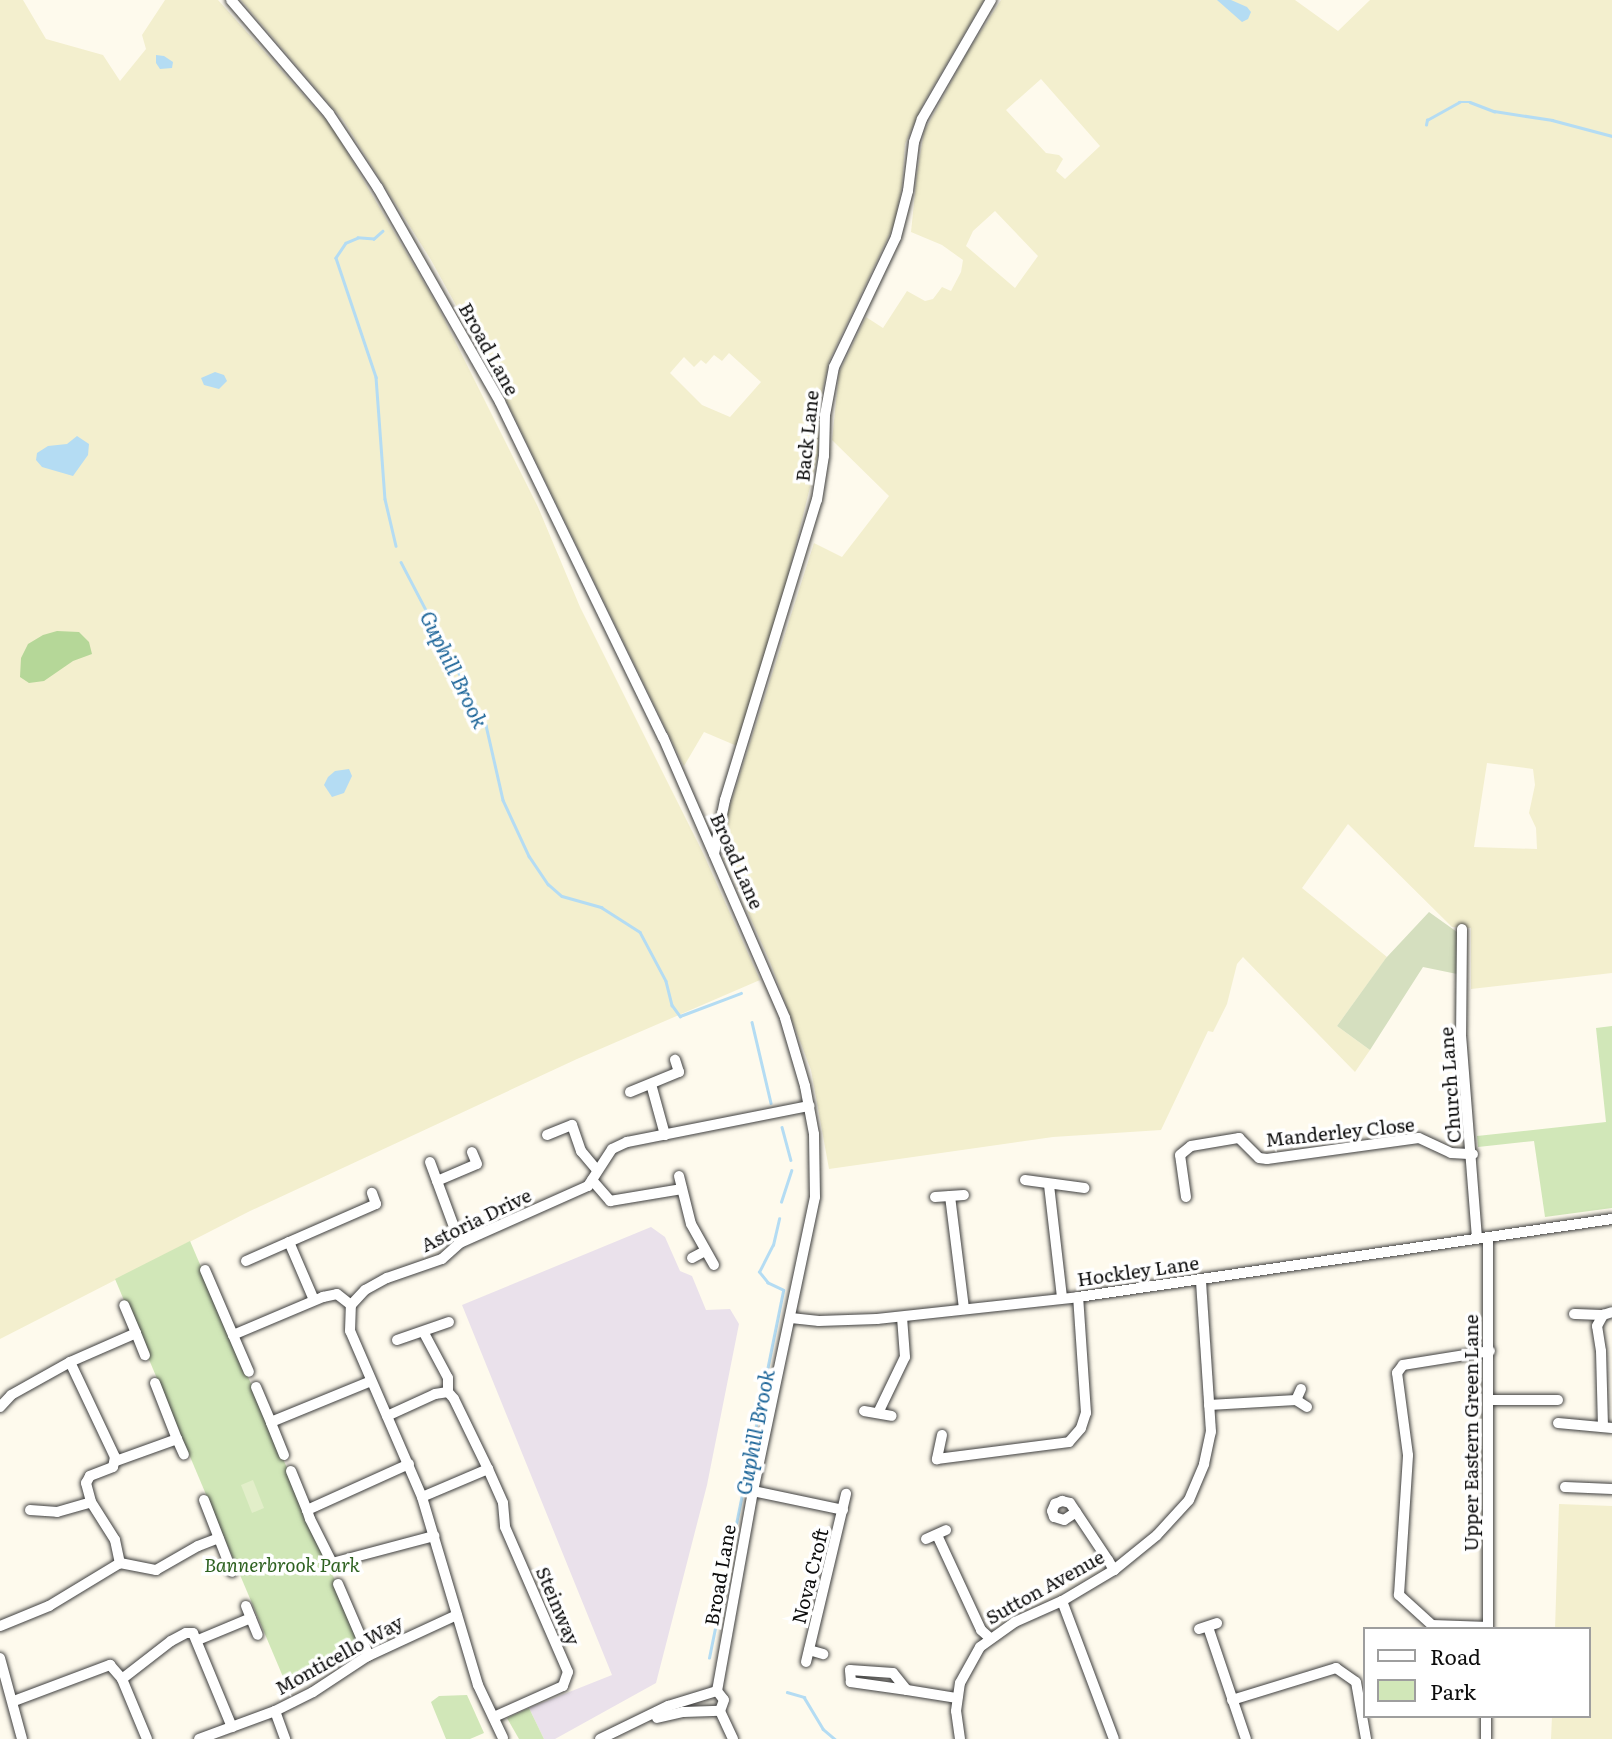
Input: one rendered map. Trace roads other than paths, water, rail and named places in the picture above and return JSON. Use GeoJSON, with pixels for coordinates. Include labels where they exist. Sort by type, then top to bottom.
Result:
{"type":"FeatureCollection","features":[{"type":"Feature","properties":{"kind":"street","name":"Broad Lane"},"geometry":{"type":"LineString","coordinates":[[231,0],[329,115],[378,188],[500,402],[663,737],[785,1018],[814,1134],[815,1197],[753,1491],[717,1691]]}},
{"type":"Feature","properties":{"kind":"street","name":"Back Lane"},"geometry":{"type":"LineString","coordinates":[[715,854],[725,800],[817,500],[824,456],[825,415],[834,367],[896,237],[908,191],[914,142],[922,119],[991,0]]}},
{"type":"Feature","properties":{"kind":"street","name":"Church Lane"},"geometry":{"type":"LineString","coordinates":[[1462,929],[1461,1035],[1483,1238]]}},
{"type":"Feature","properties":{"kind":"street"},"geometry":{"type":"LineString","coordinates":[[630,1092],[679,1072],[675,1060]]}},
{"type":"Feature","properties":{"kind":"street"},"geometry":{"type":"LineString","coordinates":[[651,1084],[665,1135]]}},
{"type":"Feature","properties":{"kind":"street","name":"Astoria Drive"},"geometry":{"type":"LineString","coordinates":[[351,1305],[365,1290],[442,1259],[460,1243],[579,1191],[612,1150],[620,1146],[809,1106]]}},
{"type":"Feature","properties":{"kind":"street"},"geometry":{"type":"LineString","coordinates":[[547,1135],[577,1122],[581,1151],[610,1201],[682,1189]]}},
{"type":"Feature","properties":{"kind":"street","name":"Manderley Close"},"geometry":{"type":"LineString","coordinates":[[1186,1197],[1180,1155],[1191,1146],[1203,1144],[1239,1139],[1259,1158],[1267,1159],[1419,1138],[1451,1153],[1473,1154]]}},
{"type":"Feature","properties":{"kind":"street"},"geometry":{"type":"LineString","coordinates":[[437,1181],[480,1169],[472,1152]]}},
{"type":"Feature","properties":{"kind":"street"},"geometry":{"type":"LineString","coordinates":[[430,1162],[460,1243]]}},
{"type":"Feature","properties":{"kind":"street"},"geometry":{"type":"LineString","coordinates":[[679,1176],[691,1224],[714,1265]]}},
{"type":"Feature","properties":{"kind":"street"},"geometry":{"type":"LineString","coordinates":[[1026,1180],[1084,1188]]}},
{"type":"Feature","properties":{"kind":"street"},"geometry":{"type":"LineString","coordinates":[[1049,1185],[1062,1298]]}},
{"type":"Feature","properties":{"kind":"street"},"geometry":{"type":"LineString","coordinates":[[372,1192],[382,1215]]}},
{"type":"Feature","properties":{"kind":"street"},"geometry":{"type":"LineString","coordinates":[[935,1197],[964,1195]]}},
{"type":"Feature","properties":{"kind":"street"},"geometry":{"type":"LineString","coordinates":[[950,1196],[964,1309]]}},
{"type":"Feature","properties":{"kind":"street"},"geometry":{"type":"LineString","coordinates":[[246,1261],[376,1204]]}},
{"type":"Feature","properties":{"kind":"street","name":"Hockley Lane"},"geometry":{"type":"LineString","coordinates":[[791,1318],[840,1321],[902,1317],[1078,1297],[1612,1219]]}},
{"type":"Feature","properties":{"kind":"street","name":"Upper Eastern Green Lane"},"geometry":{"type":"LineString","coordinates":[[1483,1238],[1490,1351],[1488,1627]]}},
{"type":"Feature","properties":{"kind":"street"},"geometry":{"type":"LineString","coordinates":[[289,1242],[314,1300]]}},
{"type":"Feature","properties":{"kind":"street"},"geometry":{"type":"LineString","coordinates":[[692,1258],[705,1251]]}},
{"type":"Feature","properties":{"kind":"street"},"geometry":{"type":"LineString","coordinates":[[205,1270],[249,1372]]}},
{"type":"Feature","properties":{"kind":"street","name":"Sutton Avenue"},"geometry":{"type":"LineString","coordinates":[[960,1739],[957,1698],[964,1670],[990,1638],[1015,1622],[1062,1601],[1114,1570],[1157,1535],[1189,1500],[1208,1448],[1209,1405],[1201,1280]]}},
{"type":"Feature","properties":{"kind":"street"},"geometry":{"type":"LineString","coordinates":[[233,1335],[314,1300],[337,1294],[351,1305],[350,1331],[422,1497],[478,1685],[503,1739]]}},
{"type":"Feature","properties":{"kind":"street"},"geometry":{"type":"LineString","coordinates":[[942,1435],[937,1459],[1069,1442],[1081,1428],[1086,1413],[1078,1297]]}},
{"type":"Feature","properties":{"kind":"street"},"geometry":{"type":"LineString","coordinates":[[124,1305],[145,1355]]}},
{"type":"Feature","properties":{"kind":"street"},"geometry":{"type":"LineString","coordinates":[[1574,1314],[1608,1314]]}},
{"type":"Feature","properties":{"kind":"street"},"geometry":{"type":"LineString","coordinates":[[1558,1423],[1608,1428],[1597,1330],[1608,1314]]}},
{"type":"Feature","properties":{"kind":"street"},"geometry":{"type":"LineString","coordinates":[[878,1413],[905,1357],[902,1317]]}},
{"type":"Feature","properties":{"kind":"street"},"geometry":{"type":"LineString","coordinates":[[397,1340],[424,1333],[449,1322]]}},
{"type":"Feature","properties":{"kind":"street"},"geometry":{"type":"LineString","coordinates":[[0,1407],[11,1395],[70,1362],[136,1333]]}},
{"type":"Feature","properties":{"kind":"street","name":"Steinway"},"geometry":{"type":"LineString","coordinates":[[424,1333],[448,1378],[448,1392],[460,1407],[503,1503],[505,1527],[568,1676],[563,1686],[494,1717]]}},
{"type":"Feature","properties":{"kind":"street"},"geometry":{"type":"LineString","coordinates":[[1469,1627],[1432,1625],[1399,1595],[1408,1455],[1397,1373],[1402,1365],[1490,1351]]}},
{"type":"Feature","properties":{"kind":"street"},"geometry":{"type":"LineString","coordinates":[[70,1362],[116,1461]]}},
{"type":"Feature","properties":{"kind":"street"},"geometry":{"type":"LineString","coordinates":[[271,1422],[371,1381]]}},
{"type":"Feature","properties":{"kind":"street"},"geometry":{"type":"LineString","coordinates":[[155,1383],[184,1455]]}},
{"type":"Feature","properties":{"kind":"street"},"geometry":{"type":"LineString","coordinates":[[256,1387],[284,1455]]}},
{"type":"Feature","properties":{"kind":"street"},"geometry":{"type":"LineString","coordinates":[[387,1416],[435,1394],[448,1392]]}},
{"type":"Feature","properties":{"kind":"street"},"geometry":{"type":"LineString","coordinates":[[1209,1405],[1299,1394],[1307,1407]]}},
{"type":"Feature","properties":{"kind":"street"},"geometry":{"type":"LineString","coordinates":[[1490,1400],[1558,1400]]}},
{"type":"Feature","properties":{"kind":"street"},"geometry":{"type":"LineString","coordinates":[[864,1411],[892,1416]]}},
{"type":"Feature","properties":{"kind":"street"},"geometry":{"type":"LineString","coordinates":[[120,1563],[115,1540],[91,1502],[87,1479],[109,1470],[116,1461],[137,1456],[177,1438]]}},
{"type":"Feature","properties":{"kind":"street"},"geometry":{"type":"LineString","coordinates":[[307,1510],[409,1464]]}},
{"type":"Feature","properties":{"kind":"street"},"geometry":{"type":"LineString","coordinates":[[422,1497],[488,1469]]}},
{"type":"Feature","properties":{"kind":"street"},"geometry":{"type":"LineString","coordinates":[[291,1471],[328,1561],[332,1563],[434,1536]]}},
{"type":"Feature","properties":{"kind":"street"},"geometry":{"type":"LineString","coordinates":[[1565,1487],[1612,1489]]}},
{"type":"Feature","properties":{"kind":"street","name":"Nova Croft"},"geometry":{"type":"LineString","coordinates":[[753,1491],[843,1510]]}},
{"type":"Feature","properties":{"kind":"street","name":"Nova Croft"},"geometry":{"type":"LineString","coordinates":[[823,1654],[808,1656],[846,1493]]}},
{"type":"Feature","properties":{"kind":"street"},"geometry":{"type":"LineString","coordinates":[[204,1500],[232,1572]]}},
{"type":"Feature","properties":{"kind":"street"},"geometry":{"type":"LineString","coordinates":[[30,1510],[57,1512],[91,1502]]}},
{"type":"Feature","properties":{"kind":"street"},"geometry":{"type":"LineString","coordinates":[[1076,1512],[1114,1570]]}},
{"type":"Feature","properties":{"kind":"street"},"geometry":{"type":"LineString","coordinates":[[936,1535],[981,1630],[990,1638]]}},
{"type":"Feature","properties":{"kind":"street"},"geometry":{"type":"LineString","coordinates":[[0,1626],[49,1606],[120,1563],[156,1570],[198,1546],[219,1538]]}},
{"type":"Feature","properties":{"kind":"street"},"geometry":{"type":"LineString","coordinates":[[338,1584],[369,1656]]}},
{"type":"Feature","properties":{"kind":"street"},"geometry":{"type":"LineString","coordinates":[[1062,1601],[1114,1739]]}},
{"type":"Feature","properties":{"kind":"street"},"geometry":{"type":"LineString","coordinates":[[246,1606],[258,1635]]}},
{"type":"Feature","properties":{"kind":"street","name":"Monticello Way"},"geometry":{"type":"LineString","coordinates":[[199,1739],[275,1711],[313,1692],[369,1656],[457,1615]]}},
{"type":"Feature","properties":{"kind":"street"},"geometry":{"type":"LineString","coordinates":[[198,1640],[251,1618]]}},
{"type":"Feature","properties":{"kind":"street"},"geometry":{"type":"LineString","coordinates":[[1208,1626],[1246,1739]]}},
{"type":"Feature","properties":{"kind":"street"},"geometry":{"type":"LineString","coordinates":[[122,1679],[186,1633],[193,1633],[232,1727]]}},
{"type":"Feature","properties":{"kind":"street"},"geometry":{"type":"LineString","coordinates":[[0,1658],[22,1739]]}},
{"type":"Feature","properties":{"kind":"street"},"geometry":{"type":"LineString","coordinates":[[14,1702],[105,1665],[115,1668],[122,1679],[148,1739]]}},
{"type":"Feature","properties":{"kind":"street"},"geometry":{"type":"LineString","coordinates":[[1232,1700],[1336,1668],[1354,1679],[1358,1686],[1366,1739]]}},
{"type":"Feature","properties":{"kind":"street"},"geometry":{"type":"LineString","coordinates":[[907,1690],[893,1674],[850,1670],[852,1682],[957,1698]]}},
{"type":"Feature","properties":{"kind":"street"},"geometry":{"type":"LineString","coordinates":[[600,1739],[668,1706],[703,1695],[709,1690],[717,1691],[724,1700],[715,1712]]}},
{"type":"Feature","properties":{"kind":"street"},"geometry":{"type":"LineString","coordinates":[[703,1695],[701,1704],[715,1712],[733,1739]]}},
{"type":"Feature","properties":{"kind":"street"},"geometry":{"type":"LineString","coordinates":[[275,1711],[285,1739]]}},
{"type":"Feature","properties":{"kind":"street"},"geometry":{"type":"LineString","coordinates":[[617,1739],[641,1724],[666,1714],[715,1712]]}},
{"type":"Feature","properties":{"kind":"street"},"geometry":{"type":"LineString","coordinates":[[1486,1718],[1486,1739]]}},
{"type":"Feature","properties":{"kind":"water"},"geometry":{"type":"Polygon","coordinates":[[[1217,0],[1231,0],[1247,7],[1251,12],[1248,19],[1242,22],[1217,0]]]}},
{"type":"Feature","properties":{"kind":"water"},"geometry":{"type":"Polygon","coordinates":[[[156,55],[164,56],[173,62],[172,68],[160,69],[156,63],[156,55]]]}},
{"type":"Feature","properties":{"kind":"water"},"geometry":{"type":"Polygon","coordinates":[[[215,372],[224,375],[227,381],[219,389],[204,385],[201,378],[215,372]]]}},
{"type":"Feature","properties":{"kind":"water"},"geometry":{"type":"Polygon","coordinates":[[[77,436],[89,444],[88,455],[73,476],[42,467],[36,460],[37,453],[48,446],[67,444],[77,436]]]}},
{"type":"Feature","properties":{"kind":"water"},"geometry":{"type":"Polygon","coordinates":[[[349,769],[352,776],[344,793],[332,797],[324,785],[328,777],[335,771],[349,769]]]}},
{"type":"Feature","properties":{"kind":"waterway"},"geometry":{"type":"LineString","coordinates":[[1426,125],[1427,120],[1459,102],[1470,102],[1494,111],[1552,120],[1612,136]]}},
{"type":"Feature","properties":{"kind":"waterway"},"geometry":{"type":"LineString","coordinates":[[383,231],[374,239],[358,238],[346,243],[336,258],[376,377],[385,499],[396,546]]}},
{"type":"Feature","properties":{"kind":"waterway","name":"Guphill Brook"},"geometry":{"type":"LineString","coordinates":[[401,562],[486,725],[503,800],[529,856],[548,884],[562,896],[601,907],[640,932],[666,981],[672,1005],[680,1016],[741,993]]}},
{"type":"Feature","properties":{"kind":"waterway","name":"Guphill Brook"},"geometry":{"type":"LineString","coordinates":[[752,1022],[771,1103]]}},
{"type":"Feature","properties":{"kind":"waterway"},"geometry":{"type":"LineString","coordinates":[[782,1127],[791,1160]]}},
{"type":"Feature","properties":{"kind":"waterway"},"geometry":{"type":"LineString","coordinates":[[781,1202],[791,1171]]}},
{"type":"Feature","properties":{"kind":"waterway","name":"Guphill Brook"},"geometry":{"type":"LineString","coordinates":[[709,1658],[783,1290],[768,1283],[759,1272],[773,1245],[779,1219]]}},
{"type":"Feature","properties":{"kind":"waterway","name":"Guphill Brook"},"geometry":{"type":"LineString","coordinates":[[787,1692],[804,1697],[823,1729],[835,1739]]}},
{"type":"Feature","properties":{"kind":"park label","name":"Bannerbrook Park"},"geometry":{"type":"Point","coordinates":[282,1565]}}]}
